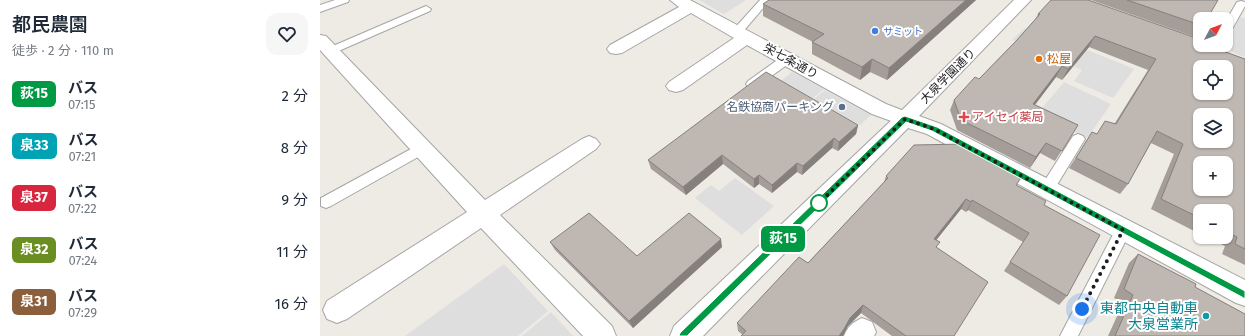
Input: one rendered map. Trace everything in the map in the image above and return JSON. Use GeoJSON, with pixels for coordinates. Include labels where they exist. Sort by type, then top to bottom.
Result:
{"type":"FeatureCollection","features":[{"type":"Feature","properties":{"kind":"street","name":"大泉学園通り"},"geometry":{"type":"LineString","coordinates":[[684,336],[905,119],[1023,0]]}},
{"type":"Feature","properties":{"kind":"street","name":"栄七条通り"},"geometry":{"type":"LineString","coordinates":[[684,3],[879,110],[934,129],[1245,294]]}},
{"type":"Feature","properties":{"kind":"street"},"geometry":{"type":"LineString","coordinates":[[616,49],[684,3]]}},
{"type":"Feature","properties":{"kind":"street"},"geometry":{"type":"LineString","coordinates":[[676,86],[742,35]]}},
{"type":"Feature","properties":{"kind":"street"},"geometry":{"type":"LineString","coordinates":[[325,45],[483,214],[602,336]]}},
{"type":"Feature","properties":{"kind":"street"},"geometry":{"type":"LineString","coordinates":[[337,310],[589,144]]}},
{"type":"Feature","properties":{"kind":"lane"},"geometry":{"type":"LineString","coordinates":[[320,9],[344,0]]}},
{"type":"Feature","properties":{"kind":"lane"},"geometry":{"type":"LineString","coordinates":[[742,35],[765,0]]}},
{"type":"Feature","properties":{"kind":"lane"},"geometry":{"type":"LineString","coordinates":[[1233,18],[1241,4]]}},
{"type":"Feature","properties":{"kind":"lane"},"geometry":{"type":"LineString","coordinates":[[325,45],[426,9]]}},
{"type":"Feature","properties":{"kind":"lane"},"geometry":{"type":"LineString","coordinates":[[745,89],[787,59]]}},
{"type":"Feature","properties":{"kind":"lane"},"geometry":{"type":"LineString","coordinates":[[1047,189],[1078,138]]}},
{"type":"Feature","properties":{"kind":"lane"},"geometry":{"type":"LineString","coordinates":[[326,202],[422,148]]}},
{"type":"Feature","properties":{"kind":"lane"},"geometry":{"type":"LineString","coordinates":[[1069,336],[1123,230]]}},
{"type":"Feature","properties":{"kind":"shaded area"},"geometry":{"type":"Polygon","coordinates":[[[699,0],[746,0],[724,14],[699,0]]]}},
{"type":"Feature","properties":{"kind":"shaded area"},"geometry":{"type":"Polygon","coordinates":[[[1240,17],[1245,19],[1245,57],[1233,52],[1233,32],[1240,17]]]}},
{"type":"Feature","properties":{"kind":"shaded area"},"geometry":{"type":"Polygon","coordinates":[[[1025,28],[1031,30],[1034,28],[1134,69],[1113,98],[1074,81],[1082,70],[1012,40],[1025,28]]]}},
{"type":"Feature","properties":{"kind":"shaded area"},"geometry":{"type":"Polygon","coordinates":[[[792,72],[824,89],[813,98],[781,81],[792,72]]]}},
{"type":"Feature","properties":{"kind":"shaded area"},"geometry":{"type":"Polygon","coordinates":[[[1064,82],[1111,104],[1087,138],[1037,114],[1064,82]]]}},
{"type":"Feature","properties":{"kind":"shaded area","name":"名鉄協商パーキング"},"geometry":{"type":"Polygon","coordinates":[[[825,90],[871,115],[860,125],[814,99],[825,90]]]}},
{"type":"Feature","properties":{"kind":"shaded area"},"geometry":{"type":"Polygon","coordinates":[[[735,178],[774,206],[742,235],[695,198],[711,185],[719,191],[735,178]]]}},
{"type":"Feature","properties":{"kind":"shaded area"},"geometry":{"type":"Polygon","coordinates":[[[504,264],[548,311],[518,336],[405,336],[504,264]]]}},
{"type":"Feature","properties":{"kind":"shaded area"},"geometry":{"type":"Polygon","coordinates":[[[551,312],[573,336],[522,336],[551,312]]]}},
{"type":"Feature","properties":{"kind":"building"},"geometry":{"type":"Polygon","coordinates":[[[769,0],[966,0],[889,68],[872,59],[862,67],[812,42],[824,34],[763,4],[769,0]]]}},
{"type":"Feature","properties":{"kind":"building"},"geometry":{"type":"Polygon","coordinates":[[[1051,0],[1088,0],[1193,37],[1193,52],[1226,52],[1245,59],[1245,249],[1235,244],[1237,237],[1233,235],[1233,204],[1193,204],[1193,215],[1161,199],[1183,144],[1157,131],[1128,184],[1076,158],[1092,132],[1097,134],[1105,121],[1116,124],[1156,59],[1095,36],[1068,69],[1062,66],[1033,104],[1078,125],[1062,151],[1046,143],[1036,157],[961,120],[954,100],[975,77],[979,79],[1040,14],[1038,14],[1051,0]]]}},
{"type":"Feature","properties":{"kind":"building"},"geometry":{"type":"Polygon","coordinates":[[[1127,0],[1218,0],[1211,12],[1193,12],[1193,23],[1127,0]]]}},
{"type":"Feature","properties":{"kind":"building"},"geometry":{"type":"Polygon","coordinates":[[[766,72],[858,125],[839,142],[834,138],[803,166],[797,163],[772,185],[759,175],[754,179],[722,155],[683,187],[648,160],[766,72]]]}},
{"type":"Feature","properties":{"kind":"building"},"geometry":{"type":"Polygon","coordinates":[[[964,144],[1023,175],[1016,185],[1046,201],[1044,205],[1100,235],[1067,296],[1010,262],[1029,233],[972,200],[971,202],[966,199],[934,239],[940,242],[936,247],[988,282],[954,336],[906,336],[863,305],[850,318],[839,336],[741,336],[746,331],[737,323],[799,257],[808,263],[888,178],[886,176],[914,145],[964,144]]]}},
{"type":"Feature","properties":{"kind":"building"},"geometry":{"type":"Polygon","coordinates":[[[589,213],[637,256],[689,213],[721,239],[629,321],[550,242],[589,213]]]}},
{"type":"Feature","properties":{"kind":"building"},"geometry":{"type":"Polygon","coordinates":[[[1138,254],[1196,284],[1195,287],[1245,314],[1245,336],[1115,336],[1133,295],[1124,289],[1138,254]]]}},
{"type":"Feature","properties":{"kind":"bus line","name":"荻15"},"geometry":{"type":"LineString","coordinates":[[684,336],[905,119],[934,129],[1245,294]]}},
{"type":"Feature","properties":{"kind":"place","name":"サミット"},"geometry":{"type":"Point","coordinates":[875,31]}},
{"type":"Feature","properties":{"kind":"place","name":"松屋"},"geometry":{"type":"Point","coordinates":[1039,59]}},
{"type":"Feature","properties":{"kind":"place","name":"名鉄協商パーキング"},"geometry":{"type":"Point","coordinates":[842,107]}},
{"type":"Feature","properties":{"kind":"place","name":"アイセイ薬局"},"geometry":{"type":"Point","coordinates":[964,117]}},
{"type":"Feature","properties":{"kind":"place","name":"東都中央自動車 大泉営業所"},"geometry":{"type":"Point","coordinates":[1206,316]}},
{"type":"Feature","properties":{"kind":"route"},"geometry":{"type":"LineString","coordinates":[[819,203],[818,204],[905,119],[934,129],[1123,230],[1082,309]]}}]}
